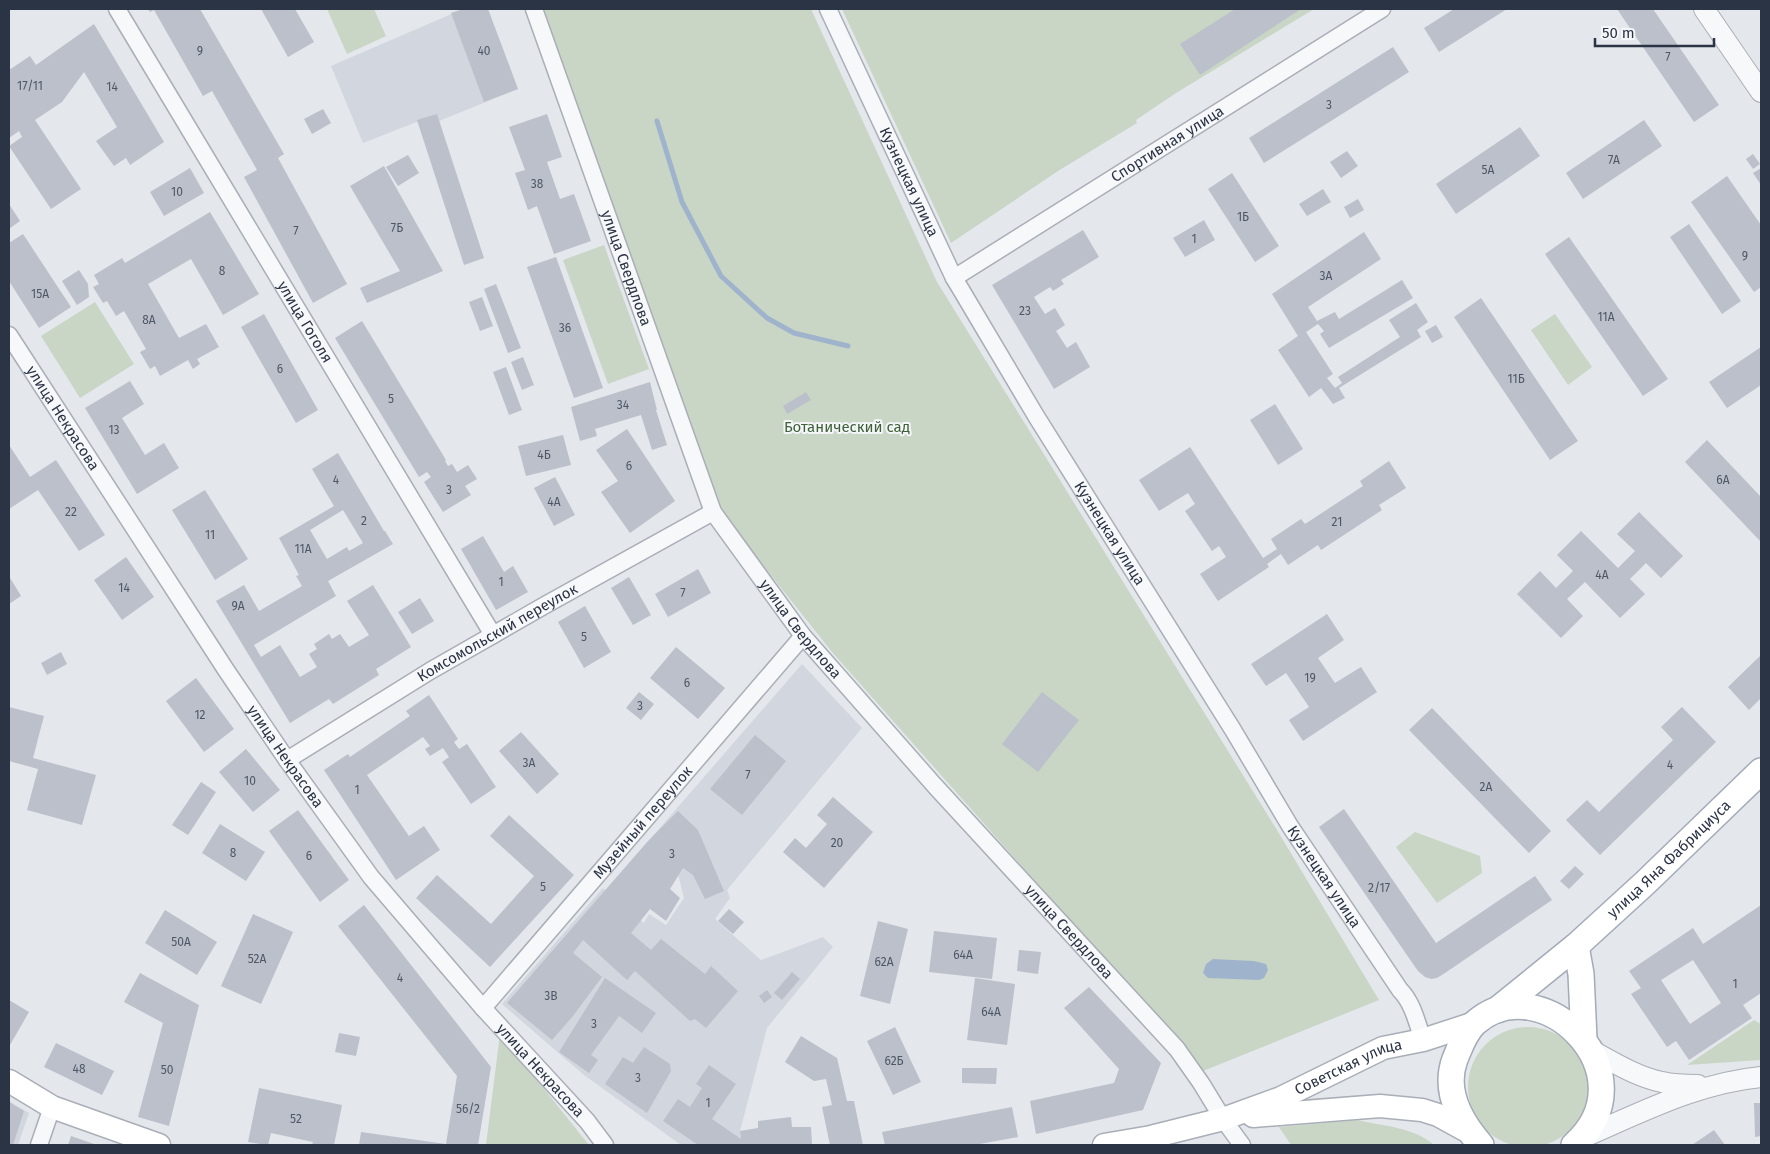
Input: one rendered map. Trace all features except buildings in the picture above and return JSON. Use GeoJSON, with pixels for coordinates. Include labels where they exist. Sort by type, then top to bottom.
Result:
{"type":"FeatureCollection","features":[{"type":"Feature","properties":{"kind":"main road","name":"улица Яна Фабрициуса"},"geometry":{"type":"LineString","coordinates":[[1475,1023],[1497,1010],[1576,946],[1645,883],[1761,771]]}},
{"type":"Feature","properties":{"kind":"main road"},"geometry":{"type":"LineString","coordinates":[[1576,946],[1581,974],[1587,1044]]}},
{"type":"Feature","properties":{"kind":"main road"},"geometry":{"type":"LineString","coordinates":[[1497,1010],[1516,1007],[1536,1008],[1554,1015],[1570,1026],[1587,1044],[1599,1067],[1602,1086],[1600,1105],[1593,1123],[1576,1144]]}},
{"type":"Feature","properties":{"kind":"main road","name":"Советская улица"},"geometry":{"type":"LineString","coordinates":[[1104,1145],[1151,1137],[1222,1119],[1281,1098],[1383,1048],[1423,1040],[1475,1023]]}},
{"type":"Feature","properties":{"kind":"main road"},"geometry":{"type":"LineString","coordinates":[[1475,1023],[1461,1044],[1453,1066],[1451,1089],[1457,1112],[1475,1139]]}},
{"type":"Feature","properties":{"kind":"main road"},"geometry":{"type":"LineString","coordinates":[[9,1081],[52,1107],[160,1145]]}},
{"type":"Feature","properties":{"kind":"main road","name":"Советская улица"},"geometry":{"type":"LineString","coordinates":[[1222,1119],[1380,1106],[1422,1110],[1438,1115],[1475,1139]]}},
{"type":"Feature","properties":{"kind":"street","name":"улица Гоголя"},"geometry":{"type":"LineString","coordinates":[[117,9],[493,635]]}},
{"type":"Feature","properties":{"kind":"street","name":"улица Свердлова"},"geometry":{"type":"LineString","coordinates":[[534,9],[713,512],[804,636],[935,786],[1177,1050],[1201,1083],[1222,1119],[1242,1145]]}},
{"type":"Feature","properties":{"kind":"street","name":"Кузнецкая улица"},"geometry":{"type":"LineString","coordinates":[[828,9],[954,278],[1036,416],[1233,730],[1290,826],[1404,994],[1413,1011],[1423,1040]]}},
{"type":"Feature","properties":{"kind":"street","name":"Спортивная улица"},"geometry":{"type":"LineString","coordinates":[[954,278],[1382,9]]}},
{"type":"Feature","properties":{"kind":"street"},"geometry":{"type":"LineString","coordinates":[[1704,9],[1761,92]]}},
{"type":"Feature","properties":{"kind":"street","name":"улица Некрасова"},"geometry":{"type":"LineString","coordinates":[[9,335],[226,670],[287,760],[371,877],[483,1008],[587,1121],[606,1145]]}},
{"type":"Feature","properties":{"kind":"street","name":"Комсомольский переулок"},"geometry":{"type":"LineString","coordinates":[[287,760],[430,671],[713,512]]}},
{"type":"Feature","properties":{"kind":"street","name":"Музейный переулок"},"geometry":{"type":"LineString","coordinates":[[483,1008],[804,636]]}},
{"type":"Feature","properties":{"kind":"street"},"geometry":{"type":"LineString","coordinates":[[1587,1044],[1614,1063],[1654,1080],[1671,1084],[1710,1086]]}},
{"type":"Feature","properties":{"kind":"street"},"geometry":{"type":"LineString","coordinates":[[1576,1144],[1681,1095],[1710,1086],[1761,1077]]}},
{"type":"Feature","properties":{"kind":"street"},"geometry":{"type":"LineString","coordinates":[[39,1145],[52,1107]]}},
{"type":"Feature","properties":{"kind":"shaded area"},"geometry":{"type":"Polygon","coordinates":[[[463,9],[488,9],[518,89],[439,121],[437,114],[363,143],[331,66],[463,9]]]}},
{"type":"Feature","properties":{"kind":"shaded area"},"geometry":{"type":"Polygon","coordinates":[[[802,664],[862,728],[727,890],[730,898],[715,919],[761,960],[823,937],[833,947],[767,1028],[740,1131],[742,1145],[681,1145],[584,1075],[502,1004],[603,888],[644,923],[649,914],[666,925],[684,898],[674,858],[652,837],[802,664]]]}},
{"type":"Feature","properties":{"kind":"shaded area"},"geometry":{"type":"Polygon","coordinates":[[[9,1101],[29,1113],[18,1145],[9,1145],[9,1101]]]}},
{"type":"Feature","properties":{"kind":"green space"},"geometry":{"type":"Polygon","coordinates":[[[327,9],[374,9],[386,36],[347,54],[327,9]]]}},
{"type":"Feature","properties":{"kind":"green space","name":"Ботанический сад"},"geometry":{"type":"Polygon","coordinates":[[[534,9],[811,9],[937,282],[1277,830],[1379,1000],[1203,1071],[832,652],[720,511],[534,9]]]}},
{"type":"Feature","properties":{"kind":"green space"},"geometry":{"type":"Polygon","coordinates":[[[842,9],[1314,9],[1176,93],[1136,120],[1137,123],[1058,171],[951,243],[842,9]]]}},
{"type":"Feature","properties":{"kind":"green space"},"geometry":{"type":"Polygon","coordinates":[[[604,245],[649,369],[608,384],[563,260],[604,245]]]}},
{"type":"Feature","properties":{"kind":"green space"},"geometry":{"type":"Polygon","coordinates":[[[95,302],[134,364],[80,398],[41,336],[95,302]]]}},
{"type":"Feature","properties":{"kind":"green space"},"geometry":{"type":"Polygon","coordinates":[[[1555,314],[1592,367],[1568,385],[1531,330],[1555,314]]]}},
{"type":"Feature","properties":{"kind":"green space"},"geometry":{"type":"Polygon","coordinates":[[[1415,832],[1480,856],[1482,873],[1437,903],[1396,847],[1415,832]]]}},
{"type":"Feature","properties":{"kind":"green space"},"geometry":{"type":"Polygon","coordinates":[[[1754,1020],[1761,1024],[1761,1060],[1687,1065],[1754,1020]]]}},
{"type":"Feature","properties":{"kind":"green space"},"geometry":{"type":"Polygon","coordinates":[[[1528,1027],[1540,1028],[1551,1032],[1561,1037],[1570,1045],[1578,1054],[1583,1064],[1587,1075],[1587,1099],[1583,1110],[1578,1120],[1570,1129],[1561,1137],[1551,1142],[1540,1146],[1528,1147],[1516,1146],[1505,1142],[1495,1137],[1486,1129],[1478,1120],[1473,1110],[1469,1099],[1468,1087],[1469,1075],[1473,1064],[1478,1054],[1486,1045],[1495,1037],[1505,1032],[1516,1028],[1528,1027]]]}},
{"type":"Feature","properties":{"kind":"green space"},"geometry":{"type":"Polygon","coordinates":[[[500,1034],[589,1145],[486,1145],[500,1034]]]}},
{"type":"Feature","properties":{"kind":"green space"},"geometry":{"type":"Polygon","coordinates":[[[1357,1120],[1417,1134],[1434,1145],[1291,1145],[1279,1127],[1357,1120]]]}},
{"type":"Feature","properties":{"kind":"water"},"geometry":{"type":"Polygon","coordinates":[[[1213,959],[1254,961],[1266,964],[1268,970],[1264,978],[1259,980],[1208,978],[1203,973],[1206,964],[1213,959]]]}},
{"type":"Feature","properties":{"kind":"waterway"},"geometry":{"type":"LineString","coordinates":[[657,121],[682,202],[721,276],[767,318],[794,333],[848,346]]}}]}
